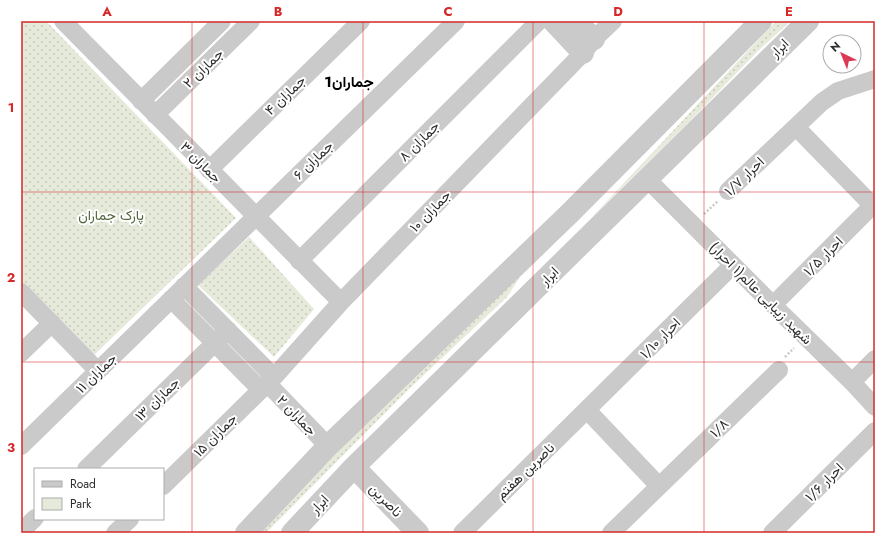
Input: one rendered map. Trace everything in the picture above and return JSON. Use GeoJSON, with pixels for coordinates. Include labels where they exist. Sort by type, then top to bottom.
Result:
{"type":"FeatureCollection","features":[{"type":"Feature","properties":{"kind":"street","name":"جماران ۳"},"geometry":{"type":"LineString","coordinates":[[62,21],[341,302]]}},
{"type":"Feature","properties":{"kind":"street","name":"جماران ۲"},"geometry":{"type":"LineString","coordinates":[[141,101],[222,21]]}},
{"type":"Feature","properties":{"kind":"street","name":"جماران ۲"},"geometry":{"type":"LineString","coordinates":[[155,115],[251,21]]}},
{"type":"Feature","properties":{"kind":"street","name":"جماران ۴"},"geometry":{"type":"LineString","coordinates":[[209,170],[361,21]]}},
{"type":"Feature","properties":{"kind":"street","name":"جماران ۶"},"geometry":{"type":"LineString","coordinates":[[171,299],[456,21]]}},
{"type":"Feature","properties":{"kind":"street","name":"جماران ۸"},"geometry":{"type":"LineString","coordinates":[[299,261],[539,21]]}},
{"type":"Feature","properties":{"kind":"street"},"geometry":{"type":"LineString","coordinates":[[553,21],[589,46]]}},
{"type":"Feature","properties":{"kind":"street"},"geometry":{"type":"LineString","coordinates":[[576,21],[589,46]]}},
{"type":"Feature","properties":{"kind":"street","name":"جماران ۱۰"},"geometry":{"type":"LineString","coordinates":[[267,383],[341,302],[613,21]]}},
{"type":"Feature","properties":{"kind":"street"},"geometry":{"type":"LineString","coordinates":[[246,533],[328,446],[569,214],[761,21]]}},
{"type":"Feature","properties":{"kind":"street","name":"ابرار"},"geometry":{"type":"LineString","coordinates":[[292,533],[354,467],[808,21]]}},
{"type":"Feature","properties":{"kind":"street","name":"۱/۷ احرار"},"geometry":{"type":"LineString","coordinates":[[728,191],[822,102],[838,91],[875,79]]}},
{"type":"Feature","properties":{"kind":"street"},"geometry":{"type":"LineString","coordinates":[[796,127],[874,205]]}},
{"type":"Feature","properties":{"kind":"street","name":"شهید زیبایی عالم(۱ احرار)"},"geometry":{"type":"LineString","coordinates":[[647,179],[852,382],[875,407]]}},
{"type":"Feature","properties":{"kind":"street","name":"۱/۵ احرار"},"geometry":{"type":"LineString","coordinates":[[773,305],[874,205]]}},
{"type":"Feature","properties":{"kind":"street","name":"۱/۱۰ احرار"},"geometry":{"type":"LineString","coordinates":[[588,410],[734,266]]}},
{"type":"Feature","properties":{"kind":"street"},"geometry":{"type":"LineString","coordinates":[[184,286],[228,330],[267,383]]}},
{"type":"Feature","properties":{"kind":"street"},"geometry":{"type":"LineString","coordinates":[[21,292],[98,371]]}},
{"type":"Feature","properties":{"kind":"street"},"geometry":{"type":"LineString","coordinates":[[171,299],[214,343],[267,383]]}},
{"type":"Feature","properties":{"kind":"street","name":"جماران ۱۱"},"geometry":{"type":"LineString","coordinates":[[21,446],[171,299]]}},
{"type":"Feature","properties":{"kind":"street"},"geometry":{"type":"LineString","coordinates":[[21,353],[52,323]]}},
{"type":"Feature","properties":{"kind":"street","name":"جماران ۱۳"},"geometry":{"type":"LineString","coordinates":[[87,468],[228,330]]}},
{"type":"Feature","properties":{"kind":"street"},"geometry":{"type":"LineString","coordinates":[[852,382],[875,359]]}},
{"type":"Feature","properties":{"kind":"street","name":"۱/۸"},"geometry":{"type":"LineString","coordinates":[[611,533],[779,370]]}},
{"type":"Feature","properties":{"kind":"street","name":"جماران ۲"},"geometry":{"type":"LineString","coordinates":[[267,383],[328,446]]}},
{"type":"Feature","properties":{"kind":"street","name":"جماران ۱۵"},"geometry":{"type":"LineString","coordinates":[[164,485],[267,383]]}},
{"type":"Feature","properties":{"kind":"street"},"geometry":{"type":"LineString","coordinates":[[588,410],[659,486]]}},
{"type":"Feature","properties":{"kind":"street","name":"ناصرین هفتم"},"geometry":{"type":"LineString","coordinates":[[462,533],[588,410]]}},
{"type":"Feature","properties":{"kind":"street","name":"۱/۶ احرار"},"geometry":{"type":"LineString","coordinates":[[772,533],[875,431]]}},
{"type":"Feature","properties":{"kind":"street","name":"ناصرین"},"geometry":{"type":"LineString","coordinates":[[354,467],[418,533]]}},
{"type":"Feature","properties":{"kind":"street"},"geometry":{"type":"LineString","coordinates":[[21,532],[34,519]]}},
{"type":"Feature","properties":{"kind":"street"},"geometry":{"type":"LineString","coordinates":[[115,533],[129,520]]}},
{"type":"Feature","properties":{"kind":"path","name":"۱/۷ احرار"},"geometry":{"type":"LineString","coordinates":[[693,225],[728,191]]}},
{"type":"Feature","properties":{"kind":"path"},"geometry":{"type":"LineString","coordinates":[[779,370],[776,366],[806,337]]}},
{"type":"Feature","properties":{"kind":"green space","name":"پارک جماران"},"geometry":{"type":"Polygon","coordinates":[[[21,21],[46,21],[236,218],[91,358],[21,286],[21,21]]]}},
{"type":"Feature","properties":{"kind":"green space"},"geometry":{"type":"Polygon","coordinates":[[[776,21],[791,21],[759,50],[690,121],[592,217],[776,21]]]}},
{"type":"Feature","properties":{"kind":"green space"},"geometry":{"type":"Polygon","coordinates":[[[249,237],[314,309],[274,357],[198,285],[249,237]]]}},
{"type":"Feature","properties":{"kind":"green space"},"geometry":{"type":"Polygon","coordinates":[[[551,241],[553,245],[520,277],[507,297],[409,389],[266,533],[256,533],[372,414],[551,241]]]}},
{"type":"Feature","properties":{"kind":"district","name":"جماران1"},"geometry":{"type":"Point","coordinates":[349,82]}}]}
